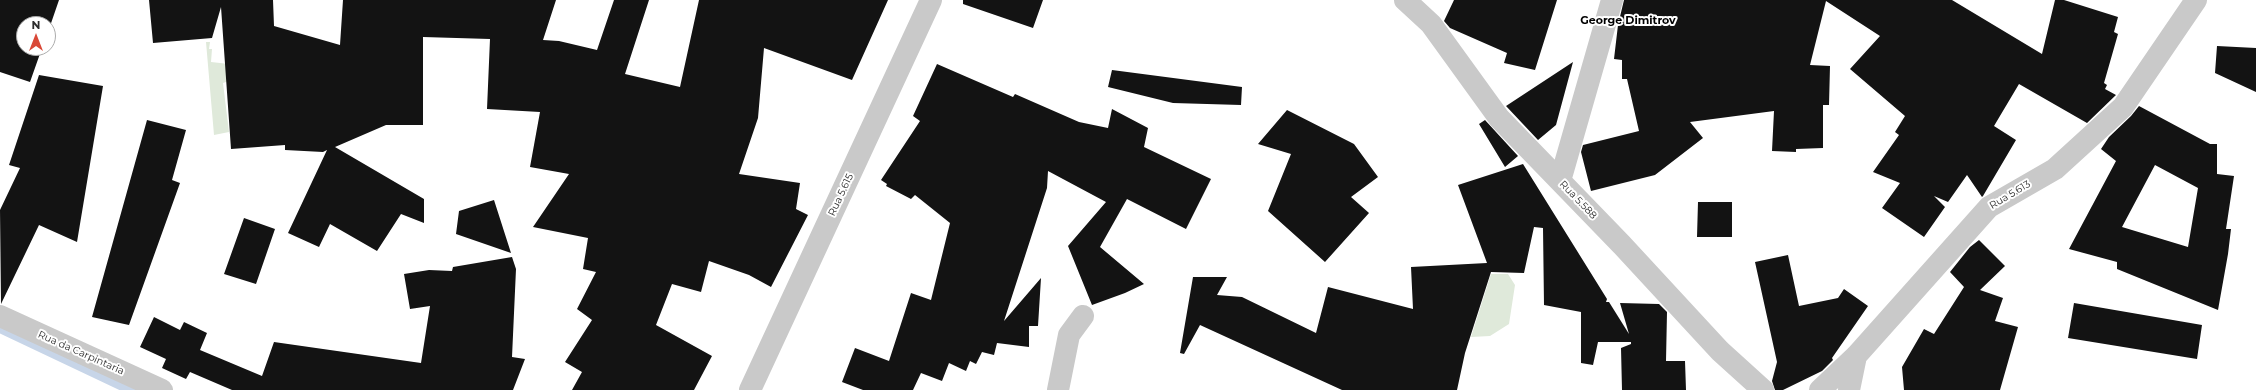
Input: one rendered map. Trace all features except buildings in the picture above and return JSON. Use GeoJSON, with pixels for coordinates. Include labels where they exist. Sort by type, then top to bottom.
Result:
{"type":"FeatureCollection","features":[{"type":"Feature","properties":{"kind":"street","name":"Rua 5.615"},"geometry":{"type":"LineString","coordinates":[[750,390],[931,0]]}},
{"type":"Feature","properties":{"kind":"street","name":"Rua 5.588"},"geometry":{"type":"LineString","coordinates":[[1405,0],[1431,24],[1499,118],[1720,351],[1763,390]]}},
{"type":"Feature","properties":{"kind":"street"},"geometry":{"type":"LineString","coordinates":[[1560,181],[1612,0]]}},
{"type":"Feature","properties":{"kind":"street","name":"Rua 5.613"},"geometry":{"type":"LineString","coordinates":[[1820,390],[1856,356],[1989,207],[2055,170],[2123,108],[2196,0]]}},
{"type":"Feature","properties":{"kind":"street","name":"Rua da Carpintaria"},"geometry":{"type":"LineString","coordinates":[[0,316],[162,390]]}},
{"type":"Feature","properties":{"kind":"street"},"geometry":{"type":"LineString","coordinates":[[1058,390],[1069,335],[1083,316]]}},
{"type":"Feature","properties":{"kind":"street"},"geometry":{"type":"LineString","coordinates":[[1849,390],[1856,356]]}},
{"type":"Feature","properties":{"kind":"green space"},"geometry":{"type":"Polygon","coordinates":[[[206,42],[210,42],[209,49],[212,49],[211,62],[229,64],[252,73],[223,83],[229,132],[214,135],[206,42]]]}},
{"type":"Feature","properties":{"kind":"green space"},"geometry":{"type":"Polygon","coordinates":[[[1491,274],[1508,274],[1515,285],[1509,324],[1490,336],[1471,337],[1491,274]]]}},
{"type":"Feature","properties":{"kind":"waterway"},"geometry":{"type":"LineString","coordinates":[[0,328],[131,390]]}},
{"type":"Feature","properties":{"kind":"district","name":"George Dimitrov"},"geometry":{"type":"Point","coordinates":[1628,21]}}]}
